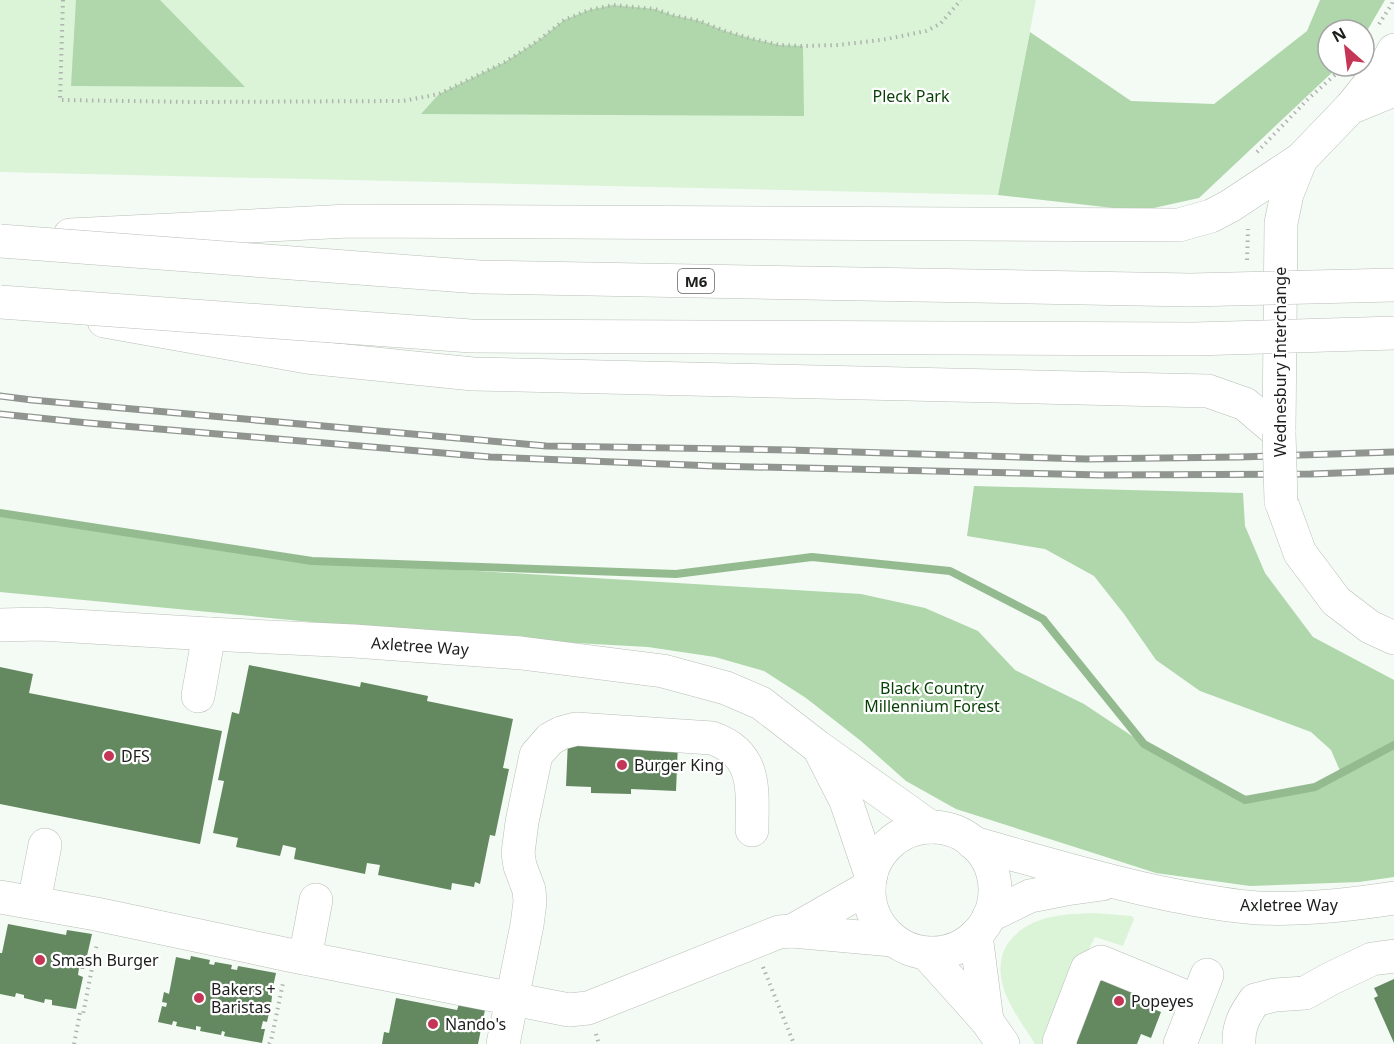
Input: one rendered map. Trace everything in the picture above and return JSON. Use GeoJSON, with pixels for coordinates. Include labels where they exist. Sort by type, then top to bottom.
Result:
{"type":"FeatureCollection","features":[{"type":"Feature","properties":{"kind":"main road"},"geometry":{"type":"LineString","coordinates":[[1350,108],[1388,61],[1394,50]]}},
{"type":"Feature","properties":{"kind":"main road","name":"Wednesbury Interchange"},"geometry":{"type":"LineString","coordinates":[[1394,90],[1350,108],[1301,159],[1287,194],[1281,223],[1279,433],[1281,501],[1300,553],[1336,601],[1370,627],[1394,638]]}},
{"type":"Feature","properties":{"kind":"main road"},"geometry":{"type":"LineString","coordinates":[[0,240],[349,221],[1179,225],[1211,216],[1230,206],[1301,159]]}},
{"type":"Feature","properties":{"kind":"main road","name":"M6"},"geometry":{"type":"LineString","coordinates":[[0,240],[479,278],[1191,290],[1394,285]]}},
{"type":"Feature","properties":{"kind":"main road"},"geometry":{"type":"LineString","coordinates":[[0,303],[307,357],[473,374],[1208,391],[1245,404],[1279,433]]}},
{"type":"Feature","properties":{"kind":"main road"},"geometry":{"type":"LineString","coordinates":[[0,303],[471,336],[1194,339],[1394,333]]}},
{"type":"Feature","properties":{"kind":"main road","name":"Axletree Way"},"geometry":{"type":"LineString","coordinates":[[0,625],[40,624],[354,641],[521,653],[663,671],[726,688],[761,703],[930,827]]}},
{"type":"Feature","properties":{"kind":"main road"},"geometry":{"type":"LineString","coordinates":[[198,696],[209,634]]}},
{"type":"Feature","properties":{"kind":"main road"},"geometry":{"type":"LineString","coordinates":[[503,1044],[530,902],[529,890],[518,853],[522,822],[536,755],[550,739],[576,729],[712,738],[724,742],[733,748],[752,782],[752,830]]}},
{"type":"Feature","properties":{"kind":"main road","name":"Axletree Way"},"geometry":{"type":"LineString","coordinates":[[818,747],[846,801],[870,881]]}},
{"type":"Feature","properties":{"kind":"main road"},"geometry":{"type":"LineString","coordinates":[[930,827],[960,834],[973,843],[986,858],[993,877],[994,896],[983,925],[961,946],[944,952],[926,953],[909,949],[893,940],[879,925],[871,907],[870,881],[877,860],[886,846],[899,836],[930,827]]}},
{"type":"Feature","properties":{"kind":"main road","name":"Axletree Way"},"geometry":{"type":"LineString","coordinates":[[973,843],[1114,882],[1203,901],[1257,908],[1311,908],[1344,906],[1394,898]]}},
{"type":"Feature","properties":{"kind":"main road"},"geometry":{"type":"LineString","coordinates":[[34,902],[45,844]]}},
{"type":"Feature","properties":{"kind":"main road"},"geometry":{"type":"LineString","coordinates":[[792,931],[870,881]]}},
{"type":"Feature","properties":{"kind":"main road","name":"Axletree Way"},"geometry":{"type":"LineString","coordinates":[[983,925],[1030,896],[1114,882]]}},
{"type":"Feature","properties":{"kind":"main road"},"geometry":{"type":"LineString","coordinates":[[0,897],[102,915],[569,1010],[588,1008],[779,932],[792,931],[893,940]]}},
{"type":"Feature","properties":{"kind":"main road"},"geometry":{"type":"LineString","coordinates":[[305,958],[316,900]]}},
{"type":"Feature","properties":{"kind":"main road"},"geometry":{"type":"LineString","coordinates":[[983,925],[995,1032]]}},
{"type":"Feature","properties":{"kind":"main road"},"geometry":{"type":"LineString","coordinates":[[926,953],[995,1032]]}},
{"type":"Feature","properties":{"kind":"main road"},"geometry":{"type":"LineString","coordinates":[[1239,1044],[1242,1019],[1255,1000],[1275,995],[1305,993],[1372,959],[1394,956]]}},
{"type":"Feature","properties":{"kind":"main road"},"geometry":{"type":"LineString","coordinates":[[1060,1044],[1087,969],[1101,962],[1179,994]]}},
{"type":"Feature","properties":{"kind":"main road"},"geometry":{"type":"LineString","coordinates":[[1180,1044],[1207,975]]}},
{"type":"Feature","properties":{"kind":"path"},"geometry":{"type":"LineString","coordinates":[[63,0],[60,100],[194,102],[403,101],[439,94],[506,62],[564,20],[589,10],[613,5],[655,9],[753,39],[780,45],[803,46],[864,42],[926,31],[940,24],[961,0]]}},
{"type":"Feature","properties":{"kind":"path"},"geometry":{"type":"LineString","coordinates":[[74,1044],[80,1013],[83,1014],[102,915]]}},
{"type":"Feature","properties":{"kind":"path"},"geometry":{"type":"LineString","coordinates":[[773,993],[794,1044]]}},
{"type":"Feature","properties":{"kind":"green space","name":"Pleck Park"},"geometry":{"type":"Polygon","coordinates":[[[0,0],[1036,0],[998,195],[0,172],[0,0]]]}},
{"type":"Feature","properties":{"kind":"green space"},"geometry":{"type":"Polygon","coordinates":[[[76,0],[160,0],[245,87],[71,86],[76,0]]]}},
{"type":"Feature","properties":{"kind":"green space"},"geometry":{"type":"Polygon","coordinates":[[[1320,0],[1385,0],[1374,18],[1316,18],[1316,78],[1326,78],[1199,198],[1140,211],[998,195],[1030,32],[1131,101],[1214,104],[1307,31],[1320,0]]]}},
{"type":"Feature","properties":{"kind":"green space"},"geometry":{"type":"Polygon","coordinates":[[[613,5],[655,9],[753,39],[780,45],[803,46],[804,116],[421,114],[439,94],[505,62],[564,20],[589,10],[613,5]]]}},
{"type":"Feature","properties":{"kind":"green space","name":"Black Country Millennium Forest"},"geometry":{"type":"Polygon","coordinates":[[[974,486],[1243,493],[1245,526],[1265,573],[1313,637],[1394,680],[1394,877],[1359,882],[1250,886],[1156,873],[956,809],[906,781],[861,741],[806,698],[764,671],[715,657],[648,647],[468,637],[0,592],[0,513],[312,561],[861,594],[925,608],[978,631],[1015,670],[1084,704],[1144,744],[1245,800],[1314,787],[1341,773],[1331,750],[1311,732],[1200,691],[1156,660],[1094,576],[1045,549],[967,536],[974,486]]]}},
{"type":"Feature","properties":{"kind":"green space"},"geometry":{"type":"Polygon","coordinates":[[[1095,913],[1132,916],[1134,919],[1123,946],[1095,937],[1047,1044],[1035,1044],[1004,990],[1001,961],[1004,951],[1017,933],[1037,921],[1059,915],[1095,913]]]}},
{"type":"Feature","properties":{"kind":"building"},"geometry":{"type":"Polygon","coordinates":[[[249,665],[360,687],[361,682],[428,696],[427,701],[513,719],[503,768],[509,769],[495,836],[490,835],[480,884],[475,882],[474,887],[452,883],[451,890],[378,875],[380,865],[367,863],[365,874],[294,859],[296,848],[283,845],[280,856],[236,847],[238,838],[213,833],[224,781],[218,780],[232,712],[239,714],[249,665]]]}},
{"type":"Feature","properties":{"kind":"building","name":"DFS"},"geometry":{"type":"Polygon","coordinates":[[[0,667],[33,674],[29,693],[222,731],[200,844],[0,804],[0,667]]]}},
{"type":"Feature","properties":{"kind":"building","name":"Burger King"},"geometry":{"type":"Polygon","coordinates":[[[568,740],[678,744],[676,791],[631,789],[631,794],[591,793],[591,787],[566,786],[568,740]]]}},
{"type":"Feature","properties":{"kind":"building","name":"Smash Burger"},"geometry":{"type":"Polygon","coordinates":[[[8,924],[66,935],[67,930],[92,934],[84,969],[79,968],[78,975],[83,977],[76,1009],[52,1005],[52,1000],[45,999],[44,1003],[24,998],[24,995],[16,993],[15,997],[0,994],[0,953],[2,953],[8,924]]]}},
{"type":"Feature","properties":{"kind":"building"},"geometry":{"type":"Polygon","coordinates":[[[191,956],[210,960],[209,964],[214,965],[215,962],[232,965],[231,969],[237,970],[238,966],[276,973],[273,987],[269,986],[268,994],[272,996],[271,1005],[266,1004],[265,1012],[269,1013],[267,1022],[263,1021],[261,1029],[265,1029],[262,1043],[224,1036],[225,1032],[222,1031],[221,1035],[200,1031],[201,1027],[196,1026],[196,1030],[176,1026],[177,1022],[173,1021],[172,1025],[158,1022],[162,1006],[166,1007],[167,1003],[162,1002],[164,992],[169,994],[176,957],[190,960],[191,956]]]}},
{"type":"Feature","properties":{"kind":"building","name":"Popeyes"},"geometry":{"type":"Polygon","coordinates":[[[1097,971],[1156,994],[1151,1008],[1161,1012],[1151,1038],[1141,1034],[1137,1044],[1068,1044],[1097,971]]]}},
{"type":"Feature","properties":{"kind":"building"},"geometry":{"type":"Polygon","coordinates":[[[1394,979],[1394,1043],[1374,998],[1378,996],[1374,988],[1394,979]]]}},
{"type":"Feature","properties":{"kind":"building","name":"Nando's"},"geometry":{"type":"Polygon","coordinates":[[[396,998],[457,1010],[459,1004],[485,1010],[478,1044],[382,1044],[384,1032],[389,1033],[396,998]]]}},
{"type":"Feature","properties":{"kind":"waterway"},"geometry":{"type":"LineString","coordinates":[[0,513],[312,561],[676,574],[812,557],[950,571],[1043,619],[1144,744],[1245,800],[1315,787],[1394,745]]}},
{"type":"Feature","properties":{"kind":"railway"},"geometry":{"type":"LineString","coordinates":[[0,396],[546,446],[788,450],[1086,459],[1394,452]]}},
{"type":"Feature","properties":{"kind":"railway"},"geometry":{"type":"LineString","coordinates":[[0,414],[490,457],[714,466],[1101,475],[1311,474],[1394,471]]}},
{"type":"Feature","properties":{"kind":"place","name":"DFS"},"geometry":{"type":"Point","coordinates":[109,756]}},
{"type":"Feature","properties":{"kind":"place","name":"Burger King"},"geometry":{"type":"Point","coordinates":[622,765]}},
{"type":"Feature","properties":{"kind":"place","name":"Smash Burger"},"geometry":{"type":"Point","coordinates":[40,960]}},
{"type":"Feature","properties":{"kind":"place","name":"Bakers + Baristas"},"geometry":{"type":"Point","coordinates":[199,998]}},
{"type":"Feature","properties":{"kind":"place","name":"Popeyes"},"geometry":{"type":"Point","coordinates":[1119,1001]}},
{"type":"Feature","properties":{"kind":"place","name":"Nando's"},"geometry":{"type":"Point","coordinates":[433,1024]}}]}
